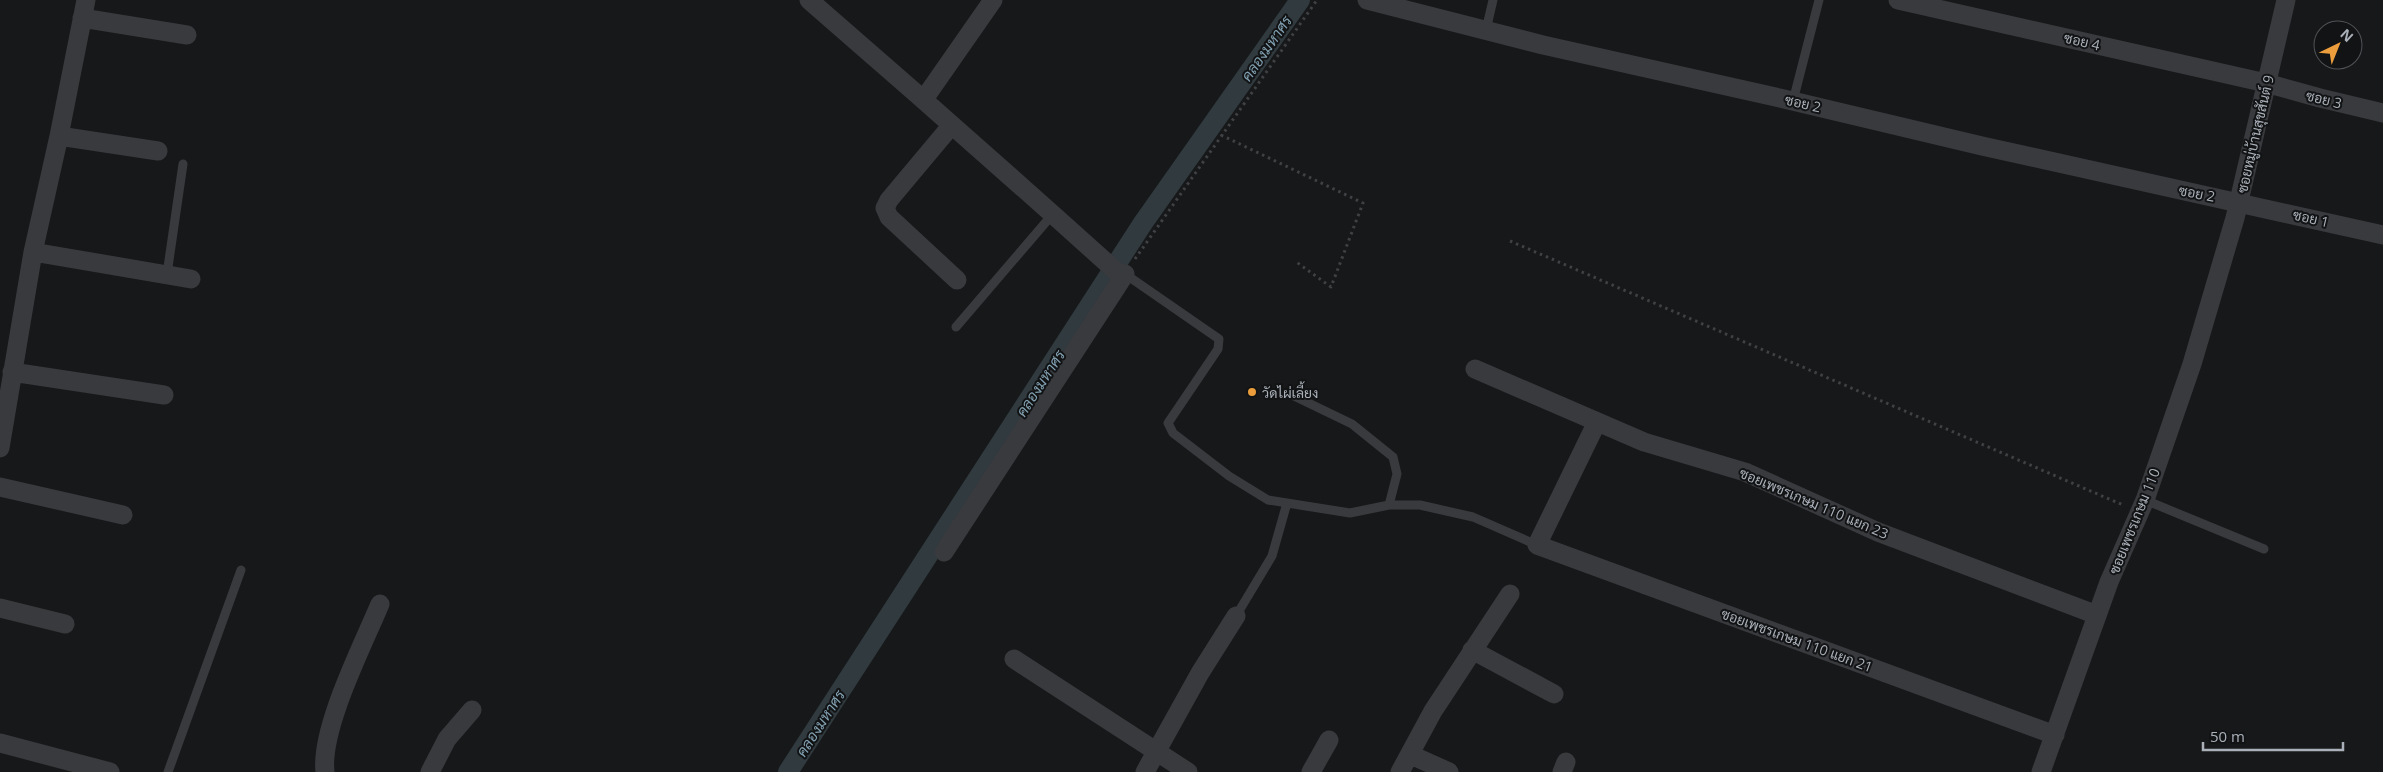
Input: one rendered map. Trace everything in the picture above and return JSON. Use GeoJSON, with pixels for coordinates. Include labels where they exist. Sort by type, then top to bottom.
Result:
{"type":"FeatureCollection","features":[{"type":"Feature","properties":{"kind":"street"},"geometry":{"type":"LineString","coordinates":[[809,0],[1121,274],[944,552]]}},
{"type":"Feature","properties":{"kind":"street"},"geometry":{"type":"LineString","coordinates":[[924,99],[993,0]]}},
{"type":"Feature","properties":{"kind":"street","name":"ซอย 2"},"geometry":{"type":"LineString","coordinates":[[1367,0],[1543,45],[1982,146],[2239,202]]}},
{"type":"Feature","properties":{"kind":"street","name":"ซอย 4"},"geometry":{"type":"LineString","coordinates":[[1898,0],[2266,83]]}},
{"type":"Feature","properties":{"kind":"street","name":"ซอยหมู่บ้านสุขสันต์ 9"},"geometry":{"type":"LineString","coordinates":[[2221,267],[2239,202],[2286,0]]}},
{"type":"Feature","properties":{"kind":"street"},"geometry":{"type":"LineString","coordinates":[[0,448],[33,252],[59,136],[84,9],[187,35]]}},
{"type":"Feature","properties":{"kind":"street","name":"ซอย 3"},"geometry":{"type":"LineString","coordinates":[[2266,83],[2383,113]]}},
{"type":"Feature","properties":{"kind":"street"},"geometry":{"type":"LineString","coordinates":[[951,126],[889,200],[885,208],[889,217],[958,280]]}},
{"type":"Feature","properties":{"kind":"street"},"geometry":{"type":"LineString","coordinates":[[59,136],[158,151]]}},
{"type":"Feature","properties":{"kind":"street","name":"ซอย 1"},"geometry":{"type":"LineString","coordinates":[[2239,202],[2383,235]]}},
{"type":"Feature","properties":{"kind":"street"},"geometry":{"type":"LineString","coordinates":[[33,252],[191,279]]}},
{"type":"Feature","properties":{"kind":"street","name":"ซอยเพชรเกษม 110"},"geometry":{"type":"LineString","coordinates":[[2041,772],[2056,735],[2097,615],[2142,506],[2192,364],[2221,267]]}},
{"type":"Feature","properties":{"kind":"street","name":"ซอยเพชรเกษม 110 แยก 23"},"geometry":{"type":"LineString","coordinates":[[1475,370],[1644,442],[1745,472],[1878,532],[2097,615]]}},
{"type":"Feature","properties":{"kind":"street"},"geometry":{"type":"LineString","coordinates":[[12,372],[164,395]]}},
{"type":"Feature","properties":{"kind":"street"},"geometry":{"type":"LineString","coordinates":[[1537,545],[1597,422]]}},
{"type":"Feature","properties":{"kind":"street"},"geometry":{"type":"LineString","coordinates":[[0,487],[123,515]]}},
{"type":"Feature","properties":{"kind":"street","name":"ซอยเพชรเกษม 110 แยก 21"},"geometry":{"type":"LineString","coordinates":[[1537,545],[2056,735]]}},
{"type":"Feature","properties":{"kind":"street"},"geometry":{"type":"LineString","coordinates":[[1400,772],[1411,755],[1433,711],[1510,594]]}},
{"type":"Feature","properties":{"kind":"street"},"geometry":{"type":"LineString","coordinates":[[325,772],[323,760],[325,744],[380,604]]}},
{"type":"Feature","properties":{"kind":"street"},"geometry":{"type":"LineString","coordinates":[[0,608],[65,624]]}},
{"type":"Feature","properties":{"kind":"street"},"geometry":{"type":"LineString","coordinates":[[1145,772],[1200,673],[1236,616]]}},
{"type":"Feature","properties":{"kind":"street"},"geometry":{"type":"LineString","coordinates":[[1472,650],[1554,694]]}},
{"type":"Feature","properties":{"kind":"street"},"geometry":{"type":"LineString","coordinates":[[1014,659],[1188,772]]}},
{"type":"Feature","properties":{"kind":"street"},"geometry":{"type":"LineString","coordinates":[[430,772],[447,739],[472,710]]}},
{"type":"Feature","properties":{"kind":"street"},"geometry":{"type":"LineString","coordinates":[[1311,772],[1329,740]]}},
{"type":"Feature","properties":{"kind":"street"},"geometry":{"type":"LineString","coordinates":[[0,743],[110,772]]}},
{"type":"Feature","properties":{"kind":"street"},"geometry":{"type":"LineString","coordinates":[[1411,755],[1449,772]]}},
{"type":"Feature","properties":{"kind":"lane"},"geometry":{"type":"LineString","coordinates":[[1486,30],[1493,0]]}},
{"type":"Feature","properties":{"kind":"lane"},"geometry":{"type":"LineString","coordinates":[[1793,101],[1819,0]]}},
{"type":"Feature","properties":{"kind":"lane"},"geometry":{"type":"LineString","coordinates":[[167,274],[183,164]]}},
{"type":"Feature","properties":{"kind":"lane"},"geometry":{"type":"LineString","coordinates":[[956,327],[1052,215]]}},
{"type":"Feature","properties":{"kind":"lane"},"geometry":{"type":"LineString","coordinates":[[1121,274],[1219,339],[1218,348],[1168,423],[1172,433],[1229,476],[1268,500],[1350,512],[1389,505],[1420,504],[1473,517],[1537,545]]}},
{"type":"Feature","properties":{"kind":"lane"},"geometry":{"type":"LineString","coordinates":[[1294,396],[1352,424],[1393,458],[1397,474],[1389,505]]}},
{"type":"Feature","properties":{"kind":"lane"},"geometry":{"type":"LineString","coordinates":[[1236,616],[1272,556],[1287,503]]}},
{"type":"Feature","properties":{"kind":"lane"},"geometry":{"type":"LineString","coordinates":[[2142,506],[2264,549]]}},
{"type":"Feature","properties":{"kind":"lane"},"geometry":{"type":"LineString","coordinates":[[168,772],[241,570]]}},
{"type":"Feature","properties":{"kind":"path"},"geometry":{"type":"LineString","coordinates":[[1121,274],[1316,0]]}},
{"type":"Feature","properties":{"kind":"path"},"geometry":{"type":"LineString","coordinates":[[1221,135],[1363,203],[1331,287],[1295,261]]}},
{"type":"Feature","properties":{"kind":"path"},"geometry":{"type":"LineString","coordinates":[[1510,241],[2142,506]]}},
{"type":"Feature","properties":{"kind":"waterway","name":"คลองมหาศร"},"geometry":{"type":"LineString","coordinates":[[788,772],[1143,223],[1300,0]]}},
{"type":"Feature","properties":{"kind":"place","name":"วัดไผ่เลี้ยง"},"geometry":{"type":"Point","coordinates":[1252,392]}}]}
